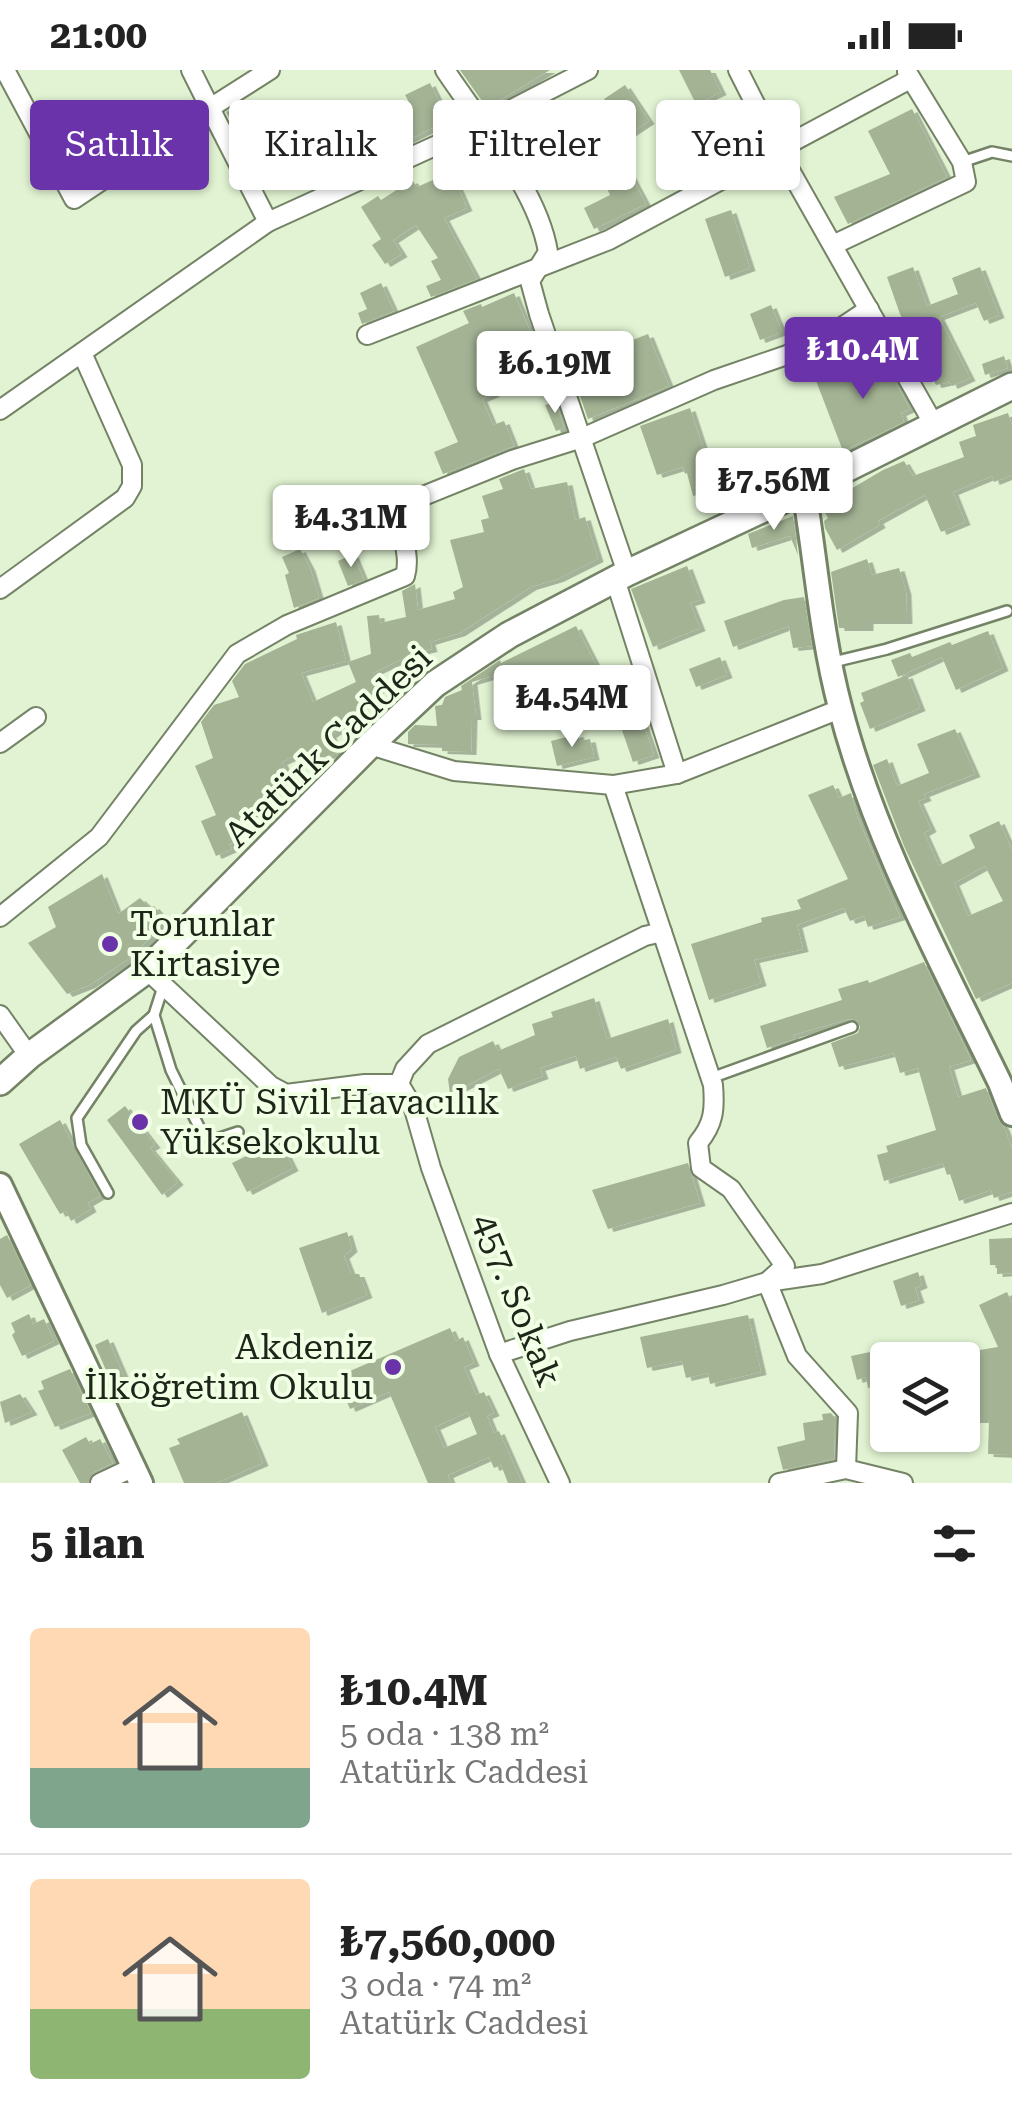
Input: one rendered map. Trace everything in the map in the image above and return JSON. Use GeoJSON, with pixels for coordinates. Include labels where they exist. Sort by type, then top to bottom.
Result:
{"type":"FeatureCollection","features":[{"type":"Feature","properties":{"kind":"main road","name":"Atatürk Caddesi"},"geometry":{"type":"LineString","coordinates":[[0,1082],[29,1056],[156,977],[370,745],[435,684],[509,636],[621,576],[1012,386]]}},
{"type":"Feature","properties":{"kind":"street"},"geometry":{"type":"LineString","coordinates":[[5,70],[74,199],[270,70]]}},
{"type":"Feature","properties":{"kind":"street"},"geometry":{"type":"LineString","coordinates":[[191,70],[268,222]]}},
{"type":"Feature","properties":{"kind":"street"},"geometry":{"type":"LineString","coordinates":[[446,70],[465,100]]}},
{"type":"Feature","properties":{"kind":"street"},"geometry":{"type":"LineString","coordinates":[[529,100],[588,70]]}},
{"type":"Feature","properties":{"kind":"street"},"geometry":{"type":"LineString","coordinates":[[738,70],[753,100]]}},
{"type":"Feature","properties":{"kind":"street"},"geometry":{"type":"LineString","coordinates":[[800,138],[908,74],[962,162],[966,182],[832,245]]}},
{"type":"Feature","properties":{"kind":"street"},"geometry":{"type":"LineString","coordinates":[[0,410],[268,222],[433,146]]}},
{"type":"Feature","properties":{"kind":"street"},"geometry":{"type":"LineString","coordinates":[[800,188],[932,423]]}},
{"type":"Feature","properties":{"kind":"street"},"geometry":{"type":"LineString","coordinates":[[523,190],[545,236],[548,252],[530,281],[582,438],[677,774]]}},
{"type":"Feature","properties":{"kind":"street"},"geometry":{"type":"LineString","coordinates":[[367,335],[609,240],[705,190]]}},
{"type":"Feature","properties":{"kind":"street"},"geometry":{"type":"LineString","coordinates":[[0,917],[99,837],[237,654],[287,626],[405,576],[408,566],[402,505],[512,460],[582,438],[714,380],[788,355],[830,335],[869,308]]}},
{"type":"Feature","properties":{"kind":"street"},"geometry":{"type":"LineString","coordinates":[[0,590],[124,498],[132,486],[132,465],[82,353]]}},
{"type":"Feature","properties":{"kind":"street"},"geometry":{"type":"LineString","coordinates":[[804,490],[819,611],[840,709],[892,862],[1012,1114]]}},
{"type":"Feature","properties":{"kind":"street"},"geometry":{"type":"LineString","coordinates":[[370,745],[454,770],[613,785],[677,774],[840,709]]}},
{"type":"Feature","properties":{"kind":"street"},"geometry":{"type":"LineString","coordinates":[[0,743],[36,717]]}},
{"type":"Feature","properties":{"kind":"street"},"geometry":{"type":"LineString","coordinates":[[613,785],[710,1078],[716,1112],[708,1132],[698,1143],[701,1168],[732,1189],[785,1266],[767,1282]]}},
{"type":"Feature","properties":{"kind":"street"},"geometry":{"type":"LineString","coordinates":[[156,977],[271,1086],[286,1094],[386,1082],[400,1084],[404,1069],[428,1044],[646,936],[662,932]]}},
{"type":"Feature","properties":{"kind":"street"},"geometry":{"type":"LineString","coordinates":[[0,1015],[29,1056]]}},
{"type":"Feature","properties":{"kind":"street","name":"457. Sokak"},"geometry":{"type":"LineString","coordinates":[[400,1084],[414,1109],[431,1168],[499,1354],[560,1483]]}},
{"type":"Feature","properties":{"kind":"street"},"geometry":{"type":"LineString","coordinates":[[0,1185],[8,1217],[138,1475],[100,1483]]}},
{"type":"Feature","properties":{"kind":"street"},"geometry":{"type":"LineString","coordinates":[[499,1354],[570,1331],[767,1282],[822,1274],[1012,1213]]}},
{"type":"Feature","properties":{"kind":"street"},"geometry":{"type":"LineString","coordinates":[[767,1282],[798,1356],[848,1413],[847,1476]]}},
{"type":"Feature","properties":{"kind":"street"},"geometry":{"type":"LineString","coordinates":[[778,1483],[847,1476],[904,1483]]}},
{"type":"Feature","properties":{"kind":"lane"},"geometry":{"type":"LineString","coordinates":[[962,162],[992,152],[1012,156]]}},
{"type":"Feature","properties":{"kind":"lane"},"geometry":{"type":"LineString","coordinates":[[830,662],[888,649],[1006,611]]}},
{"type":"Feature","properties":{"kind":"lane"},"geometry":{"type":"LineString","coordinates":[[156,977],[154,1015],[171,1070],[202,1135],[214,1140],[238,1132]]}},
{"type":"Feature","properties":{"kind":"lane"},"geometry":{"type":"LineString","coordinates":[[108,1193],[81,1145],[77,1118],[136,1030],[154,1015]]}},
{"type":"Feature","properties":{"kind":"lane"},"geometry":{"type":"LineString","coordinates":[[710,1078],[852,1028]]}},
{"type":"Feature","properties":{"kind":"building"},"geometry":{"type":"Polygon","coordinates":[[[460,70],[550,70],[500,100],[481,100],[460,70]]]}},
{"type":"Feature","properties":{"kind":"building"},"geometry":{"type":"Polygon","coordinates":[[[679,70],[710,70],[721,92],[694,100],[679,70]]]}},
{"type":"Feature","properties":{"kind":"building"},"geometry":{"type":"Polygon","coordinates":[[[430,83],[438,100],[433,100],[433,128],[413,138],[413,100],[405,95],[430,83]]]}},
{"type":"Feature","properties":{"kind":"building"},"geometry":{"type":"Polygon","coordinates":[[[625,85],[635,100],[605,100],[625,85]]]}},
{"type":"Feature","properties":{"kind":"building"},"geometry":{"type":"Polygon","coordinates":[[[636,102],[649,121],[636,130],[636,102]]]}},
{"type":"Feature","properties":{"kind":"building"},"geometry":{"type":"Polygon","coordinates":[[[912,109],[947,177],[848,224],[834,197],[890,174],[868,131],[912,109]]]}},
{"type":"Feature","properties":{"kind":"building"},"geometry":{"type":"Polygon","coordinates":[[[433,180],[433,190],[459,190],[467,208],[444,218],[477,279],[431,297],[426,286],[441,280],[431,261],[438,258],[416,225],[393,240],[402,254],[385,264],[372,245],[381,239],[361,207],[378,196],[381,200],[396,190],[413,190],[413,181],[417,187],[433,180]]]}},
{"type":"Feature","properties":{"kind":"building"},"geometry":{"type":"Polygon","coordinates":[[[636,185],[646,204],[594,229],[584,208],[610,195],[608,190],[636,190],[636,185]]]}},
{"type":"Feature","properties":{"kind":"building"},"geometry":{"type":"Polygon","coordinates":[[[731,210],[750,268],[725,277],[705,219],[731,210]]]}},
{"type":"Feature","properties":{"kind":"building"},"geometry":{"type":"Polygon","coordinates":[[[913,267],[927,306],[958,294],[952,278],[980,267],[999,315],[984,321],[976,303],[939,317],[970,378],[952,386],[950,382],[936,385],[900,314],[887,277],[913,267]]]}},
{"type":"Feature","properties":{"kind":"building"},"geometry":{"type":"Polygon","coordinates":[[[381,283],[394,311],[362,324],[358,313],[367,309],[360,293],[381,283]]]}},
{"type":"Feature","properties":{"kind":"building"},"geometry":{"type":"Polygon","coordinates":[[[514,293],[542,360],[515,372],[500,340],[477,351],[494,394],[482,399],[493,425],[504,421],[514,446],[443,474],[434,452],[458,442],[416,347],[469,323],[463,311],[514,293]]]}},
{"type":"Feature","properties":{"kind":"building"},"geometry":{"type":"Polygon","coordinates":[[[771,305],[782,332],[760,340],[750,314],[771,305]]]}},
{"type":"Feature","properties":{"kind":"building"},"geometry":{"type":"Polygon","coordinates":[[[648,334],[669,386],[588,419],[571,370],[574,363],[648,334]]]}},
{"type":"Feature","properties":{"kind":"building"},"geometry":{"type":"Polygon","coordinates":[[[874,346],[879,364],[884,362],[910,409],[901,413],[904,422],[843,451],[815,378],[834,370],[840,383],[865,373],[858,351],[874,346]]]}},
{"type":"Feature","properties":{"kind":"building"},"geometry":{"type":"Polygon","coordinates":[[[1004,356],[1008,368],[985,375],[982,364],[1004,356]]]}},
{"type":"Feature","properties":{"kind":"building"},"geometry":{"type":"Polygon","coordinates":[[[556,402],[564,428],[556,431],[545,405],[556,402]]]}},
{"type":"Feature","properties":{"kind":"building"},"geometry":{"type":"Polygon","coordinates":[[[690,408],[717,491],[693,496],[683,467],[657,475],[640,426],[690,408]]]}},
{"type":"Feature","properties":{"kind":"building"},"geometry":{"type":"Polygon","coordinates":[[[1008,413],[1012,426],[1012,475],[994,482],[992,476],[953,492],[965,522],[941,532],[925,495],[837,550],[825,528],[828,518],[822,506],[904,461],[913,476],[964,457],[959,442],[976,436],[973,425],[1008,413]]]}},
{"type":"Feature","properties":{"kind":"building"},"geometry":{"type":"Polygon","coordinates":[[[524,469],[531,489],[567,482],[575,520],[585,517],[598,559],[558,579],[531,587],[460,633],[430,642],[432,649],[373,673],[379,690],[357,698],[362,714],[331,735],[337,753],[309,762],[305,751],[282,762],[290,780],[265,791],[270,804],[238,822],[244,838],[229,844],[232,849],[216,856],[201,821],[216,815],[195,766],[213,758],[201,722],[214,705],[239,697],[232,681],[245,664],[297,639],[296,635],[336,622],[346,661],[301,673],[313,702],[356,682],[348,662],[371,654],[367,616],[379,615],[380,623],[406,617],[402,591],[415,584],[418,610],[455,599],[453,592],[463,587],[450,540],[484,532],[481,520],[489,518],[482,496],[503,489],[499,479],[524,469]]]}},
{"type":"Feature","properties":{"kind":"building"},"geometry":{"type":"Polygon","coordinates":[[[793,516],[798,555],[790,536],[752,548],[748,534],[793,516]]]}},
{"type":"Feature","properties":{"kind":"building"},"geometry":{"type":"Polygon","coordinates":[[[300,549],[319,598],[294,608],[285,575],[289,573],[282,557],[300,549]]]}},
{"type":"Feature","properties":{"kind":"building"},"geometry":{"type":"Polygon","coordinates":[[[353,554],[364,580],[348,586],[338,561],[353,554]]]}},
{"type":"Feature","properties":{"kind":"building"},"geometry":{"type":"Polygon","coordinates":[[[867,559],[872,575],[899,568],[906,592],[907,621],[868,621],[868,628],[839,628],[831,572],[867,559]]]}},
{"type":"Feature","properties":{"kind":"building"},"geometry":{"type":"Polygon","coordinates":[[[687,566],[700,600],[690,603],[700,628],[653,647],[631,589],[687,566]]]}},
{"type":"Feature","properties":{"kind":"building"},"geometry":{"type":"Polygon","coordinates":[[[804,597],[812,646],[793,648],[789,626],[733,647],[724,621],[804,597]]]}},
{"type":"Feature","properties":{"kind":"building"},"geometry":{"type":"Polygon","coordinates":[[[576,626],[597,667],[525,704],[517,688],[502,696],[492,676],[472,682],[476,717],[472,717],[471,752],[442,751],[442,745],[408,744],[408,732],[415,725],[437,726],[435,706],[442,705],[445,697],[462,690],[461,686],[500,660],[501,663],[576,626]]]}},
{"type":"Feature","properties":{"kind":"building"},"geometry":{"type":"Polygon","coordinates":[[[988,631],[1003,668],[956,690],[942,657],[898,677],[891,660],[910,653],[912,657],[988,631]]]}},
{"type":"Feature","properties":{"kind":"building"},"geometry":{"type":"Polygon","coordinates":[[[720,657],[727,675],[696,687],[689,669],[720,657]]]}},
{"type":"Feature","properties":{"kind":"building"},"geometry":{"type":"Polygon","coordinates":[[[907,675],[920,708],[870,729],[860,703],[864,701],[861,693],[907,675]]]}},
{"type":"Feature","properties":{"kind":"building"},"geometry":{"type":"Polygon","coordinates":[[[635,700],[654,755],[633,762],[614,707],[635,700]]]}},
{"type":"Feature","properties":{"kind":"building"},"geometry":{"type":"Polygon","coordinates":[[[955,729],[975,774],[924,794],[926,798],[918,801],[931,829],[924,833],[939,866],[975,848],[969,835],[999,821],[1012,850],[1012,983],[976,999],[904,846],[873,765],[887,759],[897,786],[929,773],[917,744],[955,729]],[[985,866],[954,883],[968,916],[1003,901],[985,866]]]}},
{"type":"Feature","properties":{"kind":"building"},"geometry":{"type":"Polygon","coordinates":[[[578,734],[580,741],[590,739],[594,757],[557,766],[551,741],[578,734]]]}},
{"type":"Feature","properties":{"kind":"building"},"geometry":{"type":"Polygon","coordinates":[[[833,785],[839,798],[851,793],[900,917],[868,927],[864,916],[850,921],[844,908],[797,925],[803,949],[754,960],[761,983],[709,1000],[691,944],[762,922],[761,918],[801,909],[797,900],[848,879],[808,795],[833,785]]]}},
{"type":"Feature","properties":{"kind":"building"},"geometry":{"type":"Polygon","coordinates":[[[102,874],[118,914],[140,898],[150,908],[154,906],[166,921],[131,957],[90,985],[67,994],[28,943],[56,927],[48,907],[102,874]]]}},
{"type":"Feature","properties":{"kind":"building"},"geometry":{"type":"Polygon","coordinates":[[[924,962],[971,1060],[949,1067],[958,1097],[986,1088],[1012,1149],[1012,1192],[994,1198],[991,1190],[959,1201],[943,1163],[884,1181],[877,1155],[888,1152],[886,1146],[936,1130],[918,1068],[900,1073],[894,1053],[839,1067],[831,1043],[858,1033],[856,1020],[793,1035],[795,1039],[767,1048],[760,1026],[842,1000],[838,989],[868,980],[869,983],[924,962]]]}},
{"type":"Feature","properties":{"kind":"building"},"geometry":{"type":"Polygon","coordinates":[[[594,998],[607,1039],[668,1019],[676,1050],[621,1069],[616,1057],[580,1069],[576,1056],[540,1068],[543,1076],[508,1089],[499,1069],[450,1094],[448,1079],[459,1057],[493,1041],[498,1051],[535,1035],[532,1024],[553,1017],[551,1012],[594,998]]]}},
{"type":"Feature","properties":{"kind":"building"},"geometry":{"type":"Polygon","coordinates":[[[125,1106],[155,1145],[150,1148],[178,1182],[162,1195],[107,1120],[125,1106]]]}},
{"type":"Feature","properties":{"kind":"building"},"geometry":{"type":"Polygon","coordinates":[[[60,1120],[100,1196],[88,1203],[91,1209],[71,1221],[66,1211],[60,1214],[19,1144],[60,1120]]]}},
{"type":"Feature","properties":{"kind":"building"},"geometry":{"type":"Polygon","coordinates":[[[279,1140],[293,1168],[247,1192],[232,1163],[279,1140]]]}},
{"type":"Feature","properties":{"kind":"building"},"geometry":{"type":"Polygon","coordinates":[[[688,1163],[700,1203],[608,1229],[592,1190],[688,1163]]]}},
{"type":"Feature","properties":{"kind":"building"},"geometry":{"type":"Polygon","coordinates":[[[347,1232],[352,1249],[344,1256],[351,1274],[359,1274],[367,1295],[322,1313],[299,1248],[347,1232]]]}},
{"type":"Feature","properties":{"kind":"building"},"geometry":{"type":"Polygon","coordinates":[[[7,1235],[31,1285],[7,1298],[0,1285],[0,1239],[7,1235]]]}},
{"type":"Feature","properties":{"kind":"building"},"geometry":{"type":"Polygon","coordinates":[[[1012,1238],[1012,1273],[997,1274],[997,1265],[990,1265],[989,1239],[1012,1238]]]}},
{"type":"Feature","properties":{"kind":"building"},"geometry":{"type":"Polygon","coordinates":[[[918,1272],[922,1285],[915,1288],[919,1300],[901,1306],[893,1281],[918,1272]]]}},
{"type":"Feature","properties":{"kind":"building"},"geometry":{"type":"Polygon","coordinates":[[[1007,1292],[1012,1303],[1012,1455],[988,1454],[989,1420],[980,1420],[980,1350],[998,1347],[979,1305],[1007,1292]]]}},
{"type":"Feature","properties":{"kind":"building"},"geometry":{"type":"Polygon","coordinates":[[[29,1314],[33,1324],[44,1319],[54,1341],[22,1356],[11,1323],[29,1314]]]}},
{"type":"Feature","properties":{"kind":"building"},"geometry":{"type":"Polygon","coordinates":[[[748,1315],[761,1372],[710,1384],[708,1373],[686,1378],[682,1361],[647,1368],[640,1337],[748,1315]]]}},
{"type":"Feature","properties":{"kind":"building"},"geometry":{"type":"Polygon","coordinates":[[[450,1328],[456,1341],[463,1337],[474,1363],[464,1367],[476,1395],[484,1392],[494,1413],[487,1416],[494,1433],[499,1431],[522,1483],[508,1483],[501,1465],[494,1468],[489,1457],[448,1475],[451,1483],[428,1483],[389,1392],[350,1409],[342,1390],[349,1387],[343,1374],[450,1328]],[[468,1412],[435,1427],[444,1448],[477,1434],[468,1412]]]}},
{"type":"Feature","properties":{"kind":"building"},"geometry":{"type":"Polygon","coordinates":[[[108,1339],[125,1379],[112,1384],[95,1345],[108,1339]]]}},
{"type":"Feature","properties":{"kind":"building"},"geometry":{"type":"Polygon","coordinates":[[[870,1352],[870,1388],[866,1377],[857,1380],[851,1356],[870,1352]]]}},
{"type":"Feature","properties":{"kind":"building"},"geometry":{"type":"Polygon","coordinates":[[[70,1369],[91,1413],[55,1427],[38,1391],[44,1389],[41,1381],[70,1369]]]}},
{"type":"Feature","properties":{"kind":"building"},"geometry":{"type":"Polygon","coordinates":[[[20,1394],[32,1412],[5,1423],[0,1402],[20,1394]]]}},
{"type":"Feature","properties":{"kind":"building"},"geometry":{"type":"Polygon","coordinates":[[[242,1412],[263,1463],[216,1483],[184,1483],[169,1448],[180,1444],[177,1439],[242,1412]]]}},
{"type":"Feature","properties":{"kind":"building"},"geometry":{"type":"Polygon","coordinates":[[[831,1413],[835,1418],[834,1459],[783,1470],[777,1447],[805,1440],[803,1423],[823,1420],[822,1414],[831,1413]]]}},
{"type":"Feature","properties":{"kind":"building"},"geometry":{"type":"Polygon","coordinates":[[[86,1437],[90,1444],[100,1439],[113,1463],[94,1472],[88,1483],[80,1483],[62,1450],[86,1437]]]}},
{"type":"Feature","properties":{"kind":"place","name":"Torunlar Kirtasiye"},"geometry":{"type":"Point","coordinates":[110,944]}},
{"type":"Feature","properties":{"kind":"place","name":"MKÜ Sivil Havacılık Yüksekokulu"},"geometry":{"type":"Point","coordinates":[140,1122]}},
{"type":"Feature","properties":{"kind":"place","name":"Akdeniz İlköğretim Okulu"},"geometry":{"type":"Point","coordinates":[393,1367]}}]}
